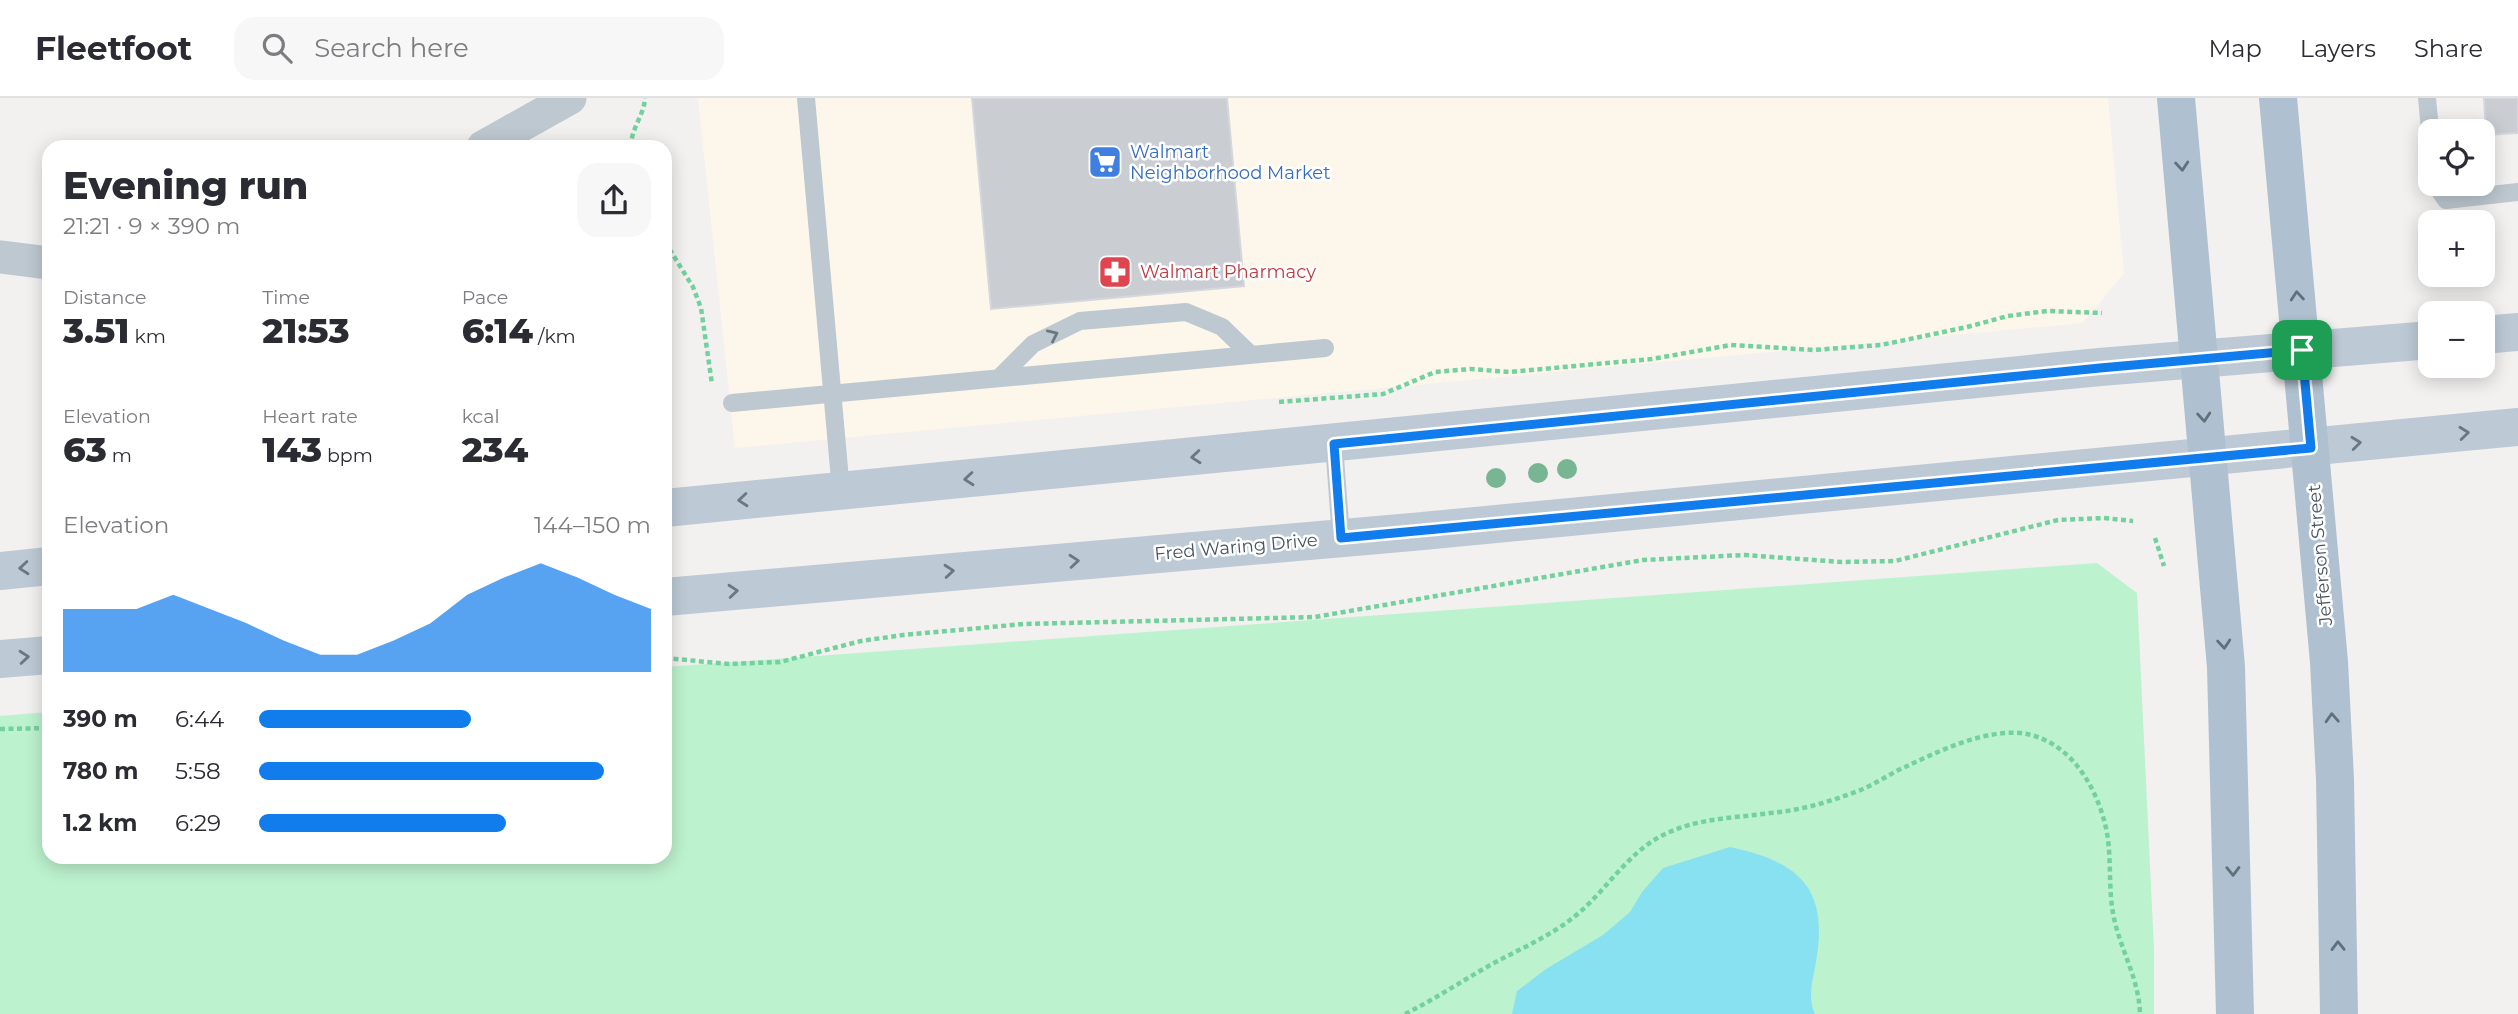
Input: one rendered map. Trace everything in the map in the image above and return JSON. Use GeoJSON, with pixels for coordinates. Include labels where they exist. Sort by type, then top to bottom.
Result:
{"type":"FeatureCollection","features":[{"type":"Feature","properties":{"kind":"main road"},"geometry":{"type":"LineString","coordinates":[[2176,98],[2226,667],[2235,1014]]}},
{"type":"Feature","properties":{"kind":"main road","name":"Jefferson Street"},"geometry":{"type":"LineString","coordinates":[[2278,98],[2311,448],[2334,753],[2339,1014]]}},
{"type":"Feature","properties":{"kind":"main road"},"geometry":{"type":"LineString","coordinates":[[2495,334],[2518,332]]}},
{"type":"Feature","properties":{"kind":"main road"},"geometry":{"type":"LineString","coordinates":[[672,507],[2199,359],[2418,341]]}},
{"type":"Feature","properties":{"kind":"main road","name":"Fred Waring Drive"},"geometry":{"type":"LineString","coordinates":[[672,596],[1341,538],[2518,427]]}},
{"type":"Feature","properties":{"kind":"main road"},"geometry":{"type":"LineString","coordinates":[[0,571],[42,567]]}},
{"type":"Feature","properties":{"kind":"main road"},"geometry":{"type":"LineString","coordinates":[[0,659],[42,656]]}},
{"type":"Feature","properties":{"kind":"street"},"geometry":{"type":"LineString","coordinates":[[495,140],[570,98]]}},
{"type":"Feature","properties":{"kind":"street"},"geometry":{"type":"LineString","coordinates":[[0,257],[42,262]]}},
{"type":"Feature","properties":{"kind":"lane"},"geometry":{"type":"LineString","coordinates":[[806,98],[841,491]]}},
{"type":"Feature","properties":{"kind":"lane"},"geometry":{"type":"LineString","coordinates":[[2427,98],[2429,119]]}},
{"type":"Feature","properties":{"kind":"lane"},"geometry":{"type":"LineString","coordinates":[[2495,195],[2518,192]]}},
{"type":"Feature","properties":{"kind":"lane"},"geometry":{"type":"LineString","coordinates":[[2443,196],[2446,200],[2482,196]]}},
{"type":"Feature","properties":{"kind":"lane"},"geometry":{"type":"LineString","coordinates":[[1000,377],[1033,344],[1080,321],[1186,312],[1222,327],[1251,355]]}},
{"type":"Feature","properties":{"kind":"lane"},"geometry":{"type":"LineString","coordinates":[[732,402],[1325,348]]}},
{"type":"Feature","properties":{"kind":"lane"},"geometry":{"type":"LineString","coordinates":[[1334,444],[1341,538]]}},
{"type":"Feature","properties":{"kind":"path"},"geometry":{"type":"LineString","coordinates":[[631,140],[645,106],[645,98]]}},
{"type":"Feature","properties":{"kind":"path"},"geometry":{"type":"LineString","coordinates":[[672,253],[693,287],[701,308],[711,378],[716,394],[721,400],[732,402]]}},
{"type":"Feature","properties":{"kind":"path"},"geometry":{"type":"LineString","coordinates":[[1279,402],[1383,394],[1435,372],[1471,369],[1509,372],[1639,360],[1731,345],[1814,350],[1868,346],[1967,327],[2008,316],[2047,311],[2102,313]]}},
{"type":"Feature","properties":{"kind":"path"},"geometry":{"type":"LineString","coordinates":[[672,660],[729,664],[780,662],[861,641],[1024,624],[1315,617],[1643,560],[1744,555],[1842,562],[1895,561],[2058,520],[2104,517],[2133,521]]}},
{"type":"Feature","properties":{"kind":"path"},"geometry":{"type":"LineString","coordinates":[[2155,538],[2164,566]]}},
{"type":"Feature","properties":{"kind":"path"},"geometry":{"type":"LineString","coordinates":[[0,729],[42,728]]}},
{"type":"Feature","properties":{"kind":"path"},"geometry":{"type":"LineString","coordinates":[[1405,1014],[1438,998],[1570,920],[1600,895],[1647,844],[1664,834],[1716,818],[1816,806],[1862,789],[1952,747],[2005,733],[2023,733],[2049,741],[2068,754],[2085,775],[2098,799],[2107,830],[2113,912],[2137,986],[2140,1014]]}},
{"type":"Feature","properties":{"kind":"shaded area"},"geometry":{"type":"Polygon","coordinates":[[[698,98],[2108,98],[2124,273],[2083,323],[735,448],[698,98]]]}},
{"type":"Feature","properties":{"kind":"green space"},"geometry":{"type":"Polygon","coordinates":[[[2097,563],[2137,593],[2154,949],[2154,1014],[0,1014],[0,716],[42,713],[42,864],[672,864],[672,666],[2097,563]]]}},
{"type":"Feature","properties":{"kind":"water"},"geometry":{"type":"Polygon","coordinates":[[[1730,847],[1754,853],[1791,870],[1804,882],[1813,897],[1818,914],[1819,936],[1811,995],[1815,1014],[1512,1014],[1517,991],[1546,969],[1603,935],[1630,912],[1642,892],[1663,868],[1730,847]]]}},
{"type":"Feature","properties":{"kind":"building","name":"Walmart Neighborhood Market"},"geometry":{"type":"Polygon","coordinates":[[[972,98],[1227,98],[1244,286],[991,309],[972,98]]]}},
{"type":"Feature","properties":{"kind":"building"},"geometry":{"type":"Polygon","coordinates":[[[2484,98],[2518,98],[2518,133],[2495,134],[2495,119],[2485,119],[2484,98]]]}},
{"type":"Feature","properties":{"kind":"place","name":"Walmart Neighborhood Market"},"geometry":{"type":"Point","coordinates":[1105,162]}},
{"type":"Feature","properties":{"kind":"place","name":"Walmart Pharmacy"},"geometry":{"type":"Point","coordinates":[1115,272]}},
{"type":"Feature","properties":{"kind":"route"},"geometry":{"type":"LineString","coordinates":[[2302,350],[2311,448],[1341,538],[1334,444],[2302,350]]}}]}
